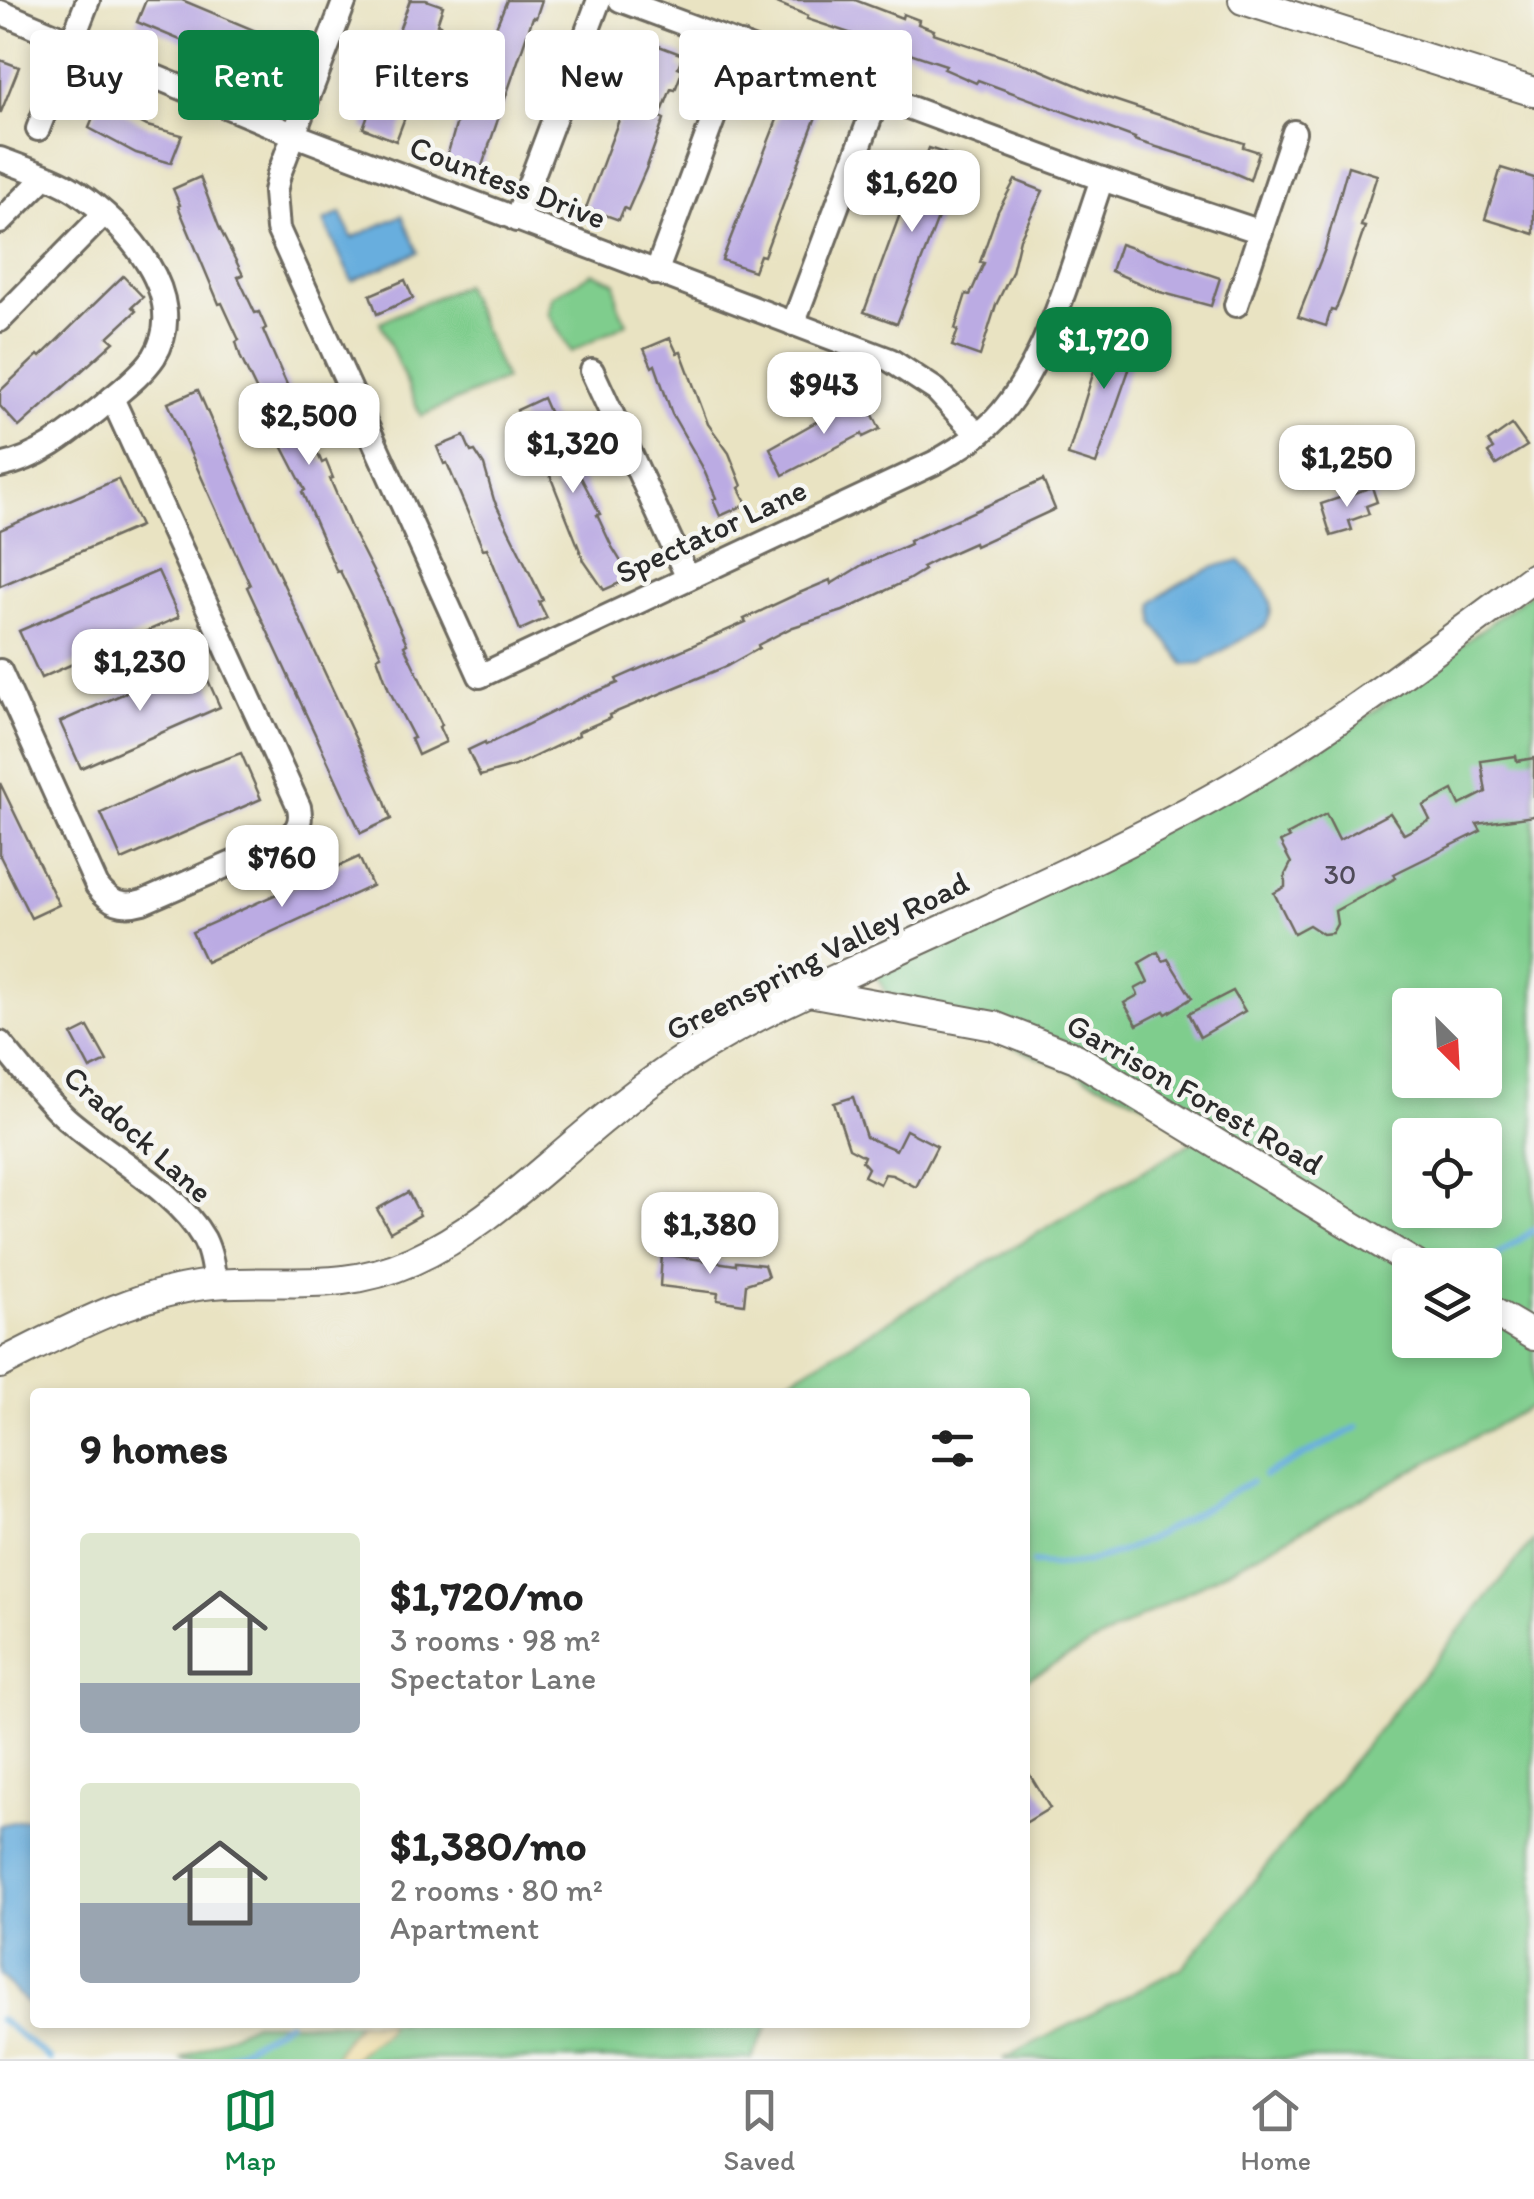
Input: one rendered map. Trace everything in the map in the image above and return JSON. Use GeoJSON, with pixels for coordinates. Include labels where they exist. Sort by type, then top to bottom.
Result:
{"type":"FeatureCollection","features":[{"type":"Feature","properties":{"kind":"main road"},"geometry":{"type":"LineString","coordinates":[[1244,0],[1534,92]]}},
{"type":"Feature","properties":{"kind":"main road","name":"Greenspring Valley Road"},"geometry":{"type":"LineString","coordinates":[[0,1364],[116,1310],[182,1289],[215,1284],[340,1282],[416,1259],[494,1211],[618,1107],[717,1038],[1040,884],[1246,779],[1355,711],[1534,577]]}},
{"type":"Feature","properties":{"kind":"main road","name":"Garrison Forest Road"},"geometry":{"type":"LineString","coordinates":[[809,992],[994,1026],[1076,1058],[1392,1250]]}},
{"type":"Feature","properties":{"kind":"main road"},"geometry":{"type":"LineString","coordinates":[[1502,1317],[1534,1336]]}},
{"type":"Feature","properties":{"kind":"street"},"geometry":{"type":"LineString","coordinates":[[76,30],[88,0]]}},
{"type":"Feature","properties":{"kind":"street"},"geometry":{"type":"LineString","coordinates":[[294,135],[344,0]]}},
{"type":"Feature","properties":{"kind":"street"},"geometry":{"type":"LineString","coordinates":[[516,220],[599,0]]}},
{"type":"Feature","properties":{"kind":"street"},"geometry":{"type":"LineString","coordinates":[[620,0],[702,30]]}},
{"type":"Feature","properties":{"kind":"street","name":"Countess Drive"},"geometry":{"type":"LineString","coordinates":[[0,12],[45,30]]}},
{"type":"Feature","properties":{"kind":"street","name":"Countess Drive"},"geometry":{"type":"LineString","coordinates":[[158,77],[294,135],[890,360],[909,370],[951,404],[977,434]]}},
{"type":"Feature","properties":{"kind":"street"},"geometry":{"type":"LineString","coordinates":[[912,107],[1102,180],[1260,232]]}},
{"type":"Feature","properties":{"kind":"street"},"geometry":{"type":"LineString","coordinates":[[38,129],[41,120]]}},
{"type":"Feature","properties":{"kind":"street"},"geometry":{"type":"LineString","coordinates":[[656,273],[713,120]]}},
{"type":"Feature","properties":{"kind":"street"},"geometry":{"type":"LineString","coordinates":[[793,324],[869,120]]}},
{"type":"Feature","properties":{"kind":"street"},"geometry":{"type":"LineString","coordinates":[[1236,305],[1294,132]]}},
{"type":"Feature","properties":{"kind":"street","name":"Spectator Lane"},"geometry":{"type":"LineString","coordinates":[[294,135],[275,192],[278,229],[480,676],[934,463],[977,434],[1000,415],[1044,342],[1102,180]]}},
{"type":"Feature","properties":{"kind":"street"},"geometry":{"type":"LineString","coordinates":[[0,159],[76,191],[104,214],[138,250],[161,290],[164,306],[161,340],[154,357],[112,398],[41,452],[0,466]]}},
{"type":"Feature","properties":{"kind":"street"},"geometry":{"type":"LineString","coordinates":[[0,222],[45,177]]}},
{"type":"Feature","properties":{"kind":"street"},"geometry":{"type":"LineString","coordinates":[[0,320],[104,214]]}},
{"type":"Feature","properties":{"kind":"street"},"geometry":{"type":"LineString","coordinates":[[592,371],[688,578]]}},
{"type":"Feature","properties":{"kind":"street"},"geometry":{"type":"LineString","coordinates":[[0,671],[97,886],[107,899],[120,905],[143,902],[280,842],[296,831],[301,818],[294,794],[112,398]]}},
{"type":"Feature","properties":{"kind":"street","name":"Cradock Lane"},"geometry":{"type":"LineString","coordinates":[[0,1042],[39,1092],[66,1118],[191,1221],[205,1241],[215,1284]]}},
{"type":"Feature","properties":{"kind":"green space"},"geometry":{"type":"Polygon","coordinates":[[[593,273],[615,282],[618,305],[627,323],[571,352],[548,313],[552,296],[593,273]]]}},
{"type":"Feature","properties":{"kind":"green space"},"geometry":{"type":"Polygon","coordinates":[[[464,285],[505,379],[421,416],[380,322],[464,285]]]}},
{"type":"Feature","properties":{"kind":"green space"},"geometry":{"type":"Polygon","coordinates":[[[1534,590],[1534,1405],[1030,1677],[1030,1388],[775,1388],[1211,1131],[886,993],[875,973],[1306,756],[1365,718],[1534,590]]]}},
{"type":"Feature","properties":{"kind":"green space"},"geometry":{"type":"Polygon","coordinates":[[[1534,1540],[1534,2059],[1003,2059],[1183,1967],[1534,1540]]]}},
{"type":"Feature","properties":{"kind":"green space"},"geometry":{"type":"Polygon","coordinates":[[[244,2028],[767,2028],[752,2059],[181,2059],[244,2028]]]}},
{"type":"Feature","properties":{"kind":"sand"},"geometry":{"type":"Polygon","coordinates":[[[354,2028],[387,2028],[354,2059],[334,2059],[354,2028]]]}},
{"type":"Feature","properties":{"kind":"water"},"geometry":{"type":"Polygon","coordinates":[[[341,213],[352,238],[402,215],[418,252],[352,281],[324,221],[341,213]]]}},
{"type":"Feature","properties":{"kind":"water"},"geometry":{"type":"Polygon","coordinates":[[[1240,561],[1269,599],[1270,616],[1265,626],[1201,663],[1185,665],[1155,625],[1153,604],[1193,576],[1240,561]]]}},
{"type":"Feature","properties":{"kind":"water"},"geometry":{"type":"Polygon","coordinates":[[[30,1818],[30,2007],[0,1975],[0,1825],[30,1818]]]}},
{"type":"Feature","properties":{"kind":"building"},"geometry":{"type":"Polygon","coordinates":[[[146,0],[182,0],[253,30],[178,30],[178,39],[137,22],[146,0]]]}},
{"type":"Feature","properties":{"kind":"building"},"geometry":{"type":"Polygon","coordinates":[[[410,0],[443,6],[438,30],[399,30],[410,0]]]}},
{"type":"Feature","properties":{"kind":"building"},"geometry":{"type":"Polygon","coordinates":[[[507,0],[542,0],[536,18],[525,30],[505,99],[505,30],[495,30],[507,0]]]}},
{"type":"Feature","properties":{"kind":"building"},"geometry":{"type":"Polygon","coordinates":[[[770,0],[855,0],[902,18],[903,14],[919,20],[918,24],[934,30],[933,33],[1244,143],[1243,147],[1259,152],[1250,180],[944,69],[946,65],[912,54],[912,30],[840,30],[807,19],[808,16],[770,0]]]}},
{"type":"Feature","properties":{"kind":"building"},"geometry":{"type":"Polygon","coordinates":[[[659,46],[679,54],[679,80],[660,117],[664,119],[628,210],[624,208],[619,220],[586,208],[619,120],[659,120],[659,46]]]}},
{"type":"Feature","properties":{"kind":"building"},"geometry":{"type":"Polygon","coordinates":[[[0,60],[19,67],[1,112],[0,112],[0,60]]]}},
{"type":"Feature","properties":{"kind":"building"},"geometry":{"type":"Polygon","coordinates":[[[92,120],[136,120],[182,135],[171,163],[136,153],[89,128],[92,120]]]}},
{"type":"Feature","properties":{"kind":"building"},"geometry":{"type":"Polygon","coordinates":[[[366,120],[404,120],[396,141],[363,128],[366,120]]]}},
{"type":"Feature","properties":{"kind":"building"},"geometry":{"type":"Polygon","coordinates":[[[458,120],[498,120],[480,172],[446,160],[458,120]]]}},
{"type":"Feature","properties":{"kind":"building"},"geometry":{"type":"Polygon","coordinates":[[[777,120],[815,120],[764,256],[760,255],[754,271],[722,260],[777,120]]]}},
{"type":"Feature","properties":{"kind":"building"},"geometry":{"type":"Polygon","coordinates":[[[929,148],[961,159],[897,324],[864,312],[919,162],[923,164],[929,148]]]}},
{"type":"Feature","properties":{"kind":"building"},"geometry":{"type":"Polygon","coordinates":[[[1348,166],[1377,175],[1361,226],[1365,227],[1342,294],[1326,326],[1298,317],[1325,249],[1348,166]]]}},
{"type":"Feature","properties":{"kind":"building"},"geometry":{"type":"Polygon","coordinates":[[[1501,168],[1534,178],[1534,234],[1485,219],[1501,168]]]}},
{"type":"Feature","properties":{"kind":"building"},"geometry":{"type":"Polygon","coordinates":[[[200,177],[243,275],[238,277],[255,313],[259,312],[284,378],[322,463],[326,461],[351,528],[442,725],[439,727],[446,742],[418,755],[411,739],[414,738],[389,690],[377,657],[381,655],[340,571],[337,572],[302,492],[305,490],[262,407],[241,358],[236,342],[239,340],[222,303],[219,304],[178,206],[173,189],[200,177]]]}},
{"type":"Feature","properties":{"kind":"building"},"geometry":{"type":"Polygon","coordinates":[[[1015,180],[1043,191],[1020,239],[1012,272],[996,305],[980,356],[952,346],[958,330],[955,329],[966,294],[970,295],[984,263],[980,262],[998,211],[1015,180]]]}},
{"type":"Feature","properties":{"kind":"building"},"geometry":{"type":"Polygon","coordinates":[[[1120,244],[1220,278],[1211,306],[1160,292],[1111,271],[1120,244]]]}},
{"type":"Feature","properties":{"kind":"building"},"geometry":{"type":"Polygon","coordinates":[[[123,276],[143,297],[132,307],[136,311],[108,337],[114,342],[19,427],[0,406],[0,391],[123,276]]]}},
{"type":"Feature","properties":{"kind":"building"},"geometry":{"type":"Polygon","coordinates":[[[405,280],[413,298],[377,314],[370,295],[405,280]]]}},
{"type":"Feature","properties":{"kind":"building"},"geometry":{"type":"Polygon","coordinates":[[[1110,319],[1137,328],[1131,364],[1096,464],[1068,455],[1110,319]]]}},
{"type":"Feature","properties":{"kind":"building"},"geometry":{"type":"Polygon","coordinates":[[[670,338],[677,353],[681,352],[708,424],[729,453],[742,486],[739,488],[747,504],[720,516],[702,466],[672,414],[655,365],[652,367],[644,349],[670,338]]]}},
{"type":"Feature","properties":{"kind":"building"},"geometry":{"type":"Polygon","coordinates":[[[198,390],[385,802],[391,819],[361,833],[247,587],[250,585],[168,403],[198,390]]]}},
{"type":"Feature","properties":{"kind":"building"},"geometry":{"type":"Polygon","coordinates":[[[543,398],[612,547],[631,578],[604,590],[584,561],[549,473],[521,428],[524,426],[517,410],[543,398]]]}},
{"type":"Feature","properties":{"kind":"building"},"geometry":{"type":"Polygon","coordinates":[[[867,403],[880,429],[863,437],[862,434],[783,475],[770,448],[832,413],[849,407],[851,411],[867,403]]]}},
{"type":"Feature","properties":{"kind":"building"},"geometry":{"type":"Polygon","coordinates":[[[1512,425],[1527,446],[1496,465],[1488,453],[1493,449],[1488,442],[1512,425]]]}},
{"type":"Feature","properties":{"kind":"building"},"geometry":{"type":"Polygon","coordinates":[[[464,436],[471,452],[475,451],[484,465],[494,500],[543,600],[539,602],[547,618],[520,630],[487,548],[483,549],[437,447],[464,436]]]}},
{"type":"Feature","properties":{"kind":"building"},"geometry":{"type":"Polygon","coordinates":[[[118,479],[140,526],[0,586],[0,530],[118,479]]]}},
{"type":"Feature","properties":{"kind":"building"},"geometry":{"type":"Polygon","coordinates":[[[1043,480],[1055,509],[938,559],[908,580],[843,611],[793,627],[727,666],[609,715],[610,718],[578,732],[579,735],[515,766],[480,776],[468,750],[618,683],[616,679],[746,622],[744,619],[797,594],[830,580],[831,584],[910,544],[909,541],[1043,480]]]}},
{"type":"Feature","properties":{"kind":"building"},"geometry":{"type":"Polygon","coordinates":[[[1372,487],[1377,502],[1366,506],[1369,514],[1349,521],[1352,530],[1331,536],[1321,504],[1372,487]]]}},
{"type":"Feature","properties":{"kind":"building"},"geometry":{"type":"Polygon","coordinates":[[[158,571],[179,617],[41,678],[19,631],[158,571]]]}},
{"type":"Feature","properties":{"kind":"building"},"geometry":{"type":"Polygon","coordinates":[[[199,660],[220,707],[81,768],[60,722],[199,660]]]}},
{"type":"Feature","properties":{"kind":"building"},"geometry":{"type":"Polygon","coordinates":[[[241,753],[261,799],[122,860],[101,813],[241,753]]]}},
{"type":"Feature","properties":{"kind":"building"},"geometry":{"type":"Polygon","coordinates":[[[1516,756],[1517,761],[1534,758],[1534,816],[1477,824],[1481,831],[1394,874],[1396,878],[1335,911],[1337,924],[1332,933],[1323,934],[1309,925],[1294,933],[1274,893],[1285,887],[1291,863],[1280,842],[1289,838],[1287,835],[1326,814],[1339,840],[1390,813],[1404,834],[1430,820],[1423,806],[1453,790],[1460,805],[1486,792],[1481,761],[1516,756]]]}},
{"type":"Feature","properties":{"kind":"building"},"geometry":{"type":"Polygon","coordinates":[[[0,783],[59,905],[31,918],[0,856],[0,783]]]}},
{"type":"Feature","properties":{"kind":"building"},"geometry":{"type":"Polygon","coordinates":[[[359,857],[372,886],[206,962],[192,932],[359,857]]]}},
{"type":"Feature","properties":{"kind":"building"},"geometry":{"type":"Polygon","coordinates":[[[1158,952],[1163,961],[1168,959],[1192,998],[1137,1025],[1124,1003],[1138,995],[1135,989],[1148,982],[1139,963],[1158,952]]]}},
{"type":"Feature","properties":{"kind":"building"},"geometry":{"type":"Polygon","coordinates":[[[1233,991],[1245,1011],[1200,1037],[1188,1014],[1233,991]]]}},
{"type":"Feature","properties":{"kind":"building"},"geometry":{"type":"Polygon","coordinates":[[[88,1027],[107,1061],[90,1069],[72,1035],[88,1027]]]}},
{"type":"Feature","properties":{"kind":"building"},"geometry":{"type":"Polygon","coordinates":[[[853,1097],[866,1137],[896,1150],[906,1130],[937,1146],[916,1187],[892,1175],[885,1174],[880,1184],[864,1176],[868,1168],[862,1161],[864,1156],[849,1148],[834,1103],[853,1097]]]}},
{"type":"Feature","properties":{"kind":"building"},"geometry":{"type":"Polygon","coordinates":[[[408,1192],[420,1215],[390,1232],[377,1209],[408,1192]]]}},
{"type":"Feature","properties":{"kind":"building"},"geometry":{"type":"Polygon","coordinates":[[[662,1254],[736,1265],[764,1265],[768,1277],[746,1284],[744,1304],[717,1300],[718,1293],[660,1286],[662,1254]]]}},
{"type":"Feature","properties":{"kind":"building"},"geometry":{"type":"Polygon","coordinates":[[[1030,1775],[1050,1808],[1030,1820],[1030,1775]]]}},
{"type":"Feature","properties":{"kind":"waterway"},"geometry":{"type":"LineString","coordinates":[[1502,1252],[1534,1230]]}},
{"type":"Feature","properties":{"kind":"waterway"},"geometry":{"type":"LineString","coordinates":[[1264,1476],[1358,1427]]}},
{"type":"Feature","properties":{"kind":"waterway"},"geometry":{"type":"LineString","coordinates":[[1033,1563],[1062,1565],[1119,1552],[1251,1482]]}},
{"type":"Feature","properties":{"kind":"waterway"},"geometry":{"type":"LineString","coordinates":[[0,2019],[50,2059]]}},
{"type":"Feature","properties":{"kind":"waterway"},"geometry":{"type":"LineString","coordinates":[[224,2059],[278,2028]]}}]}
